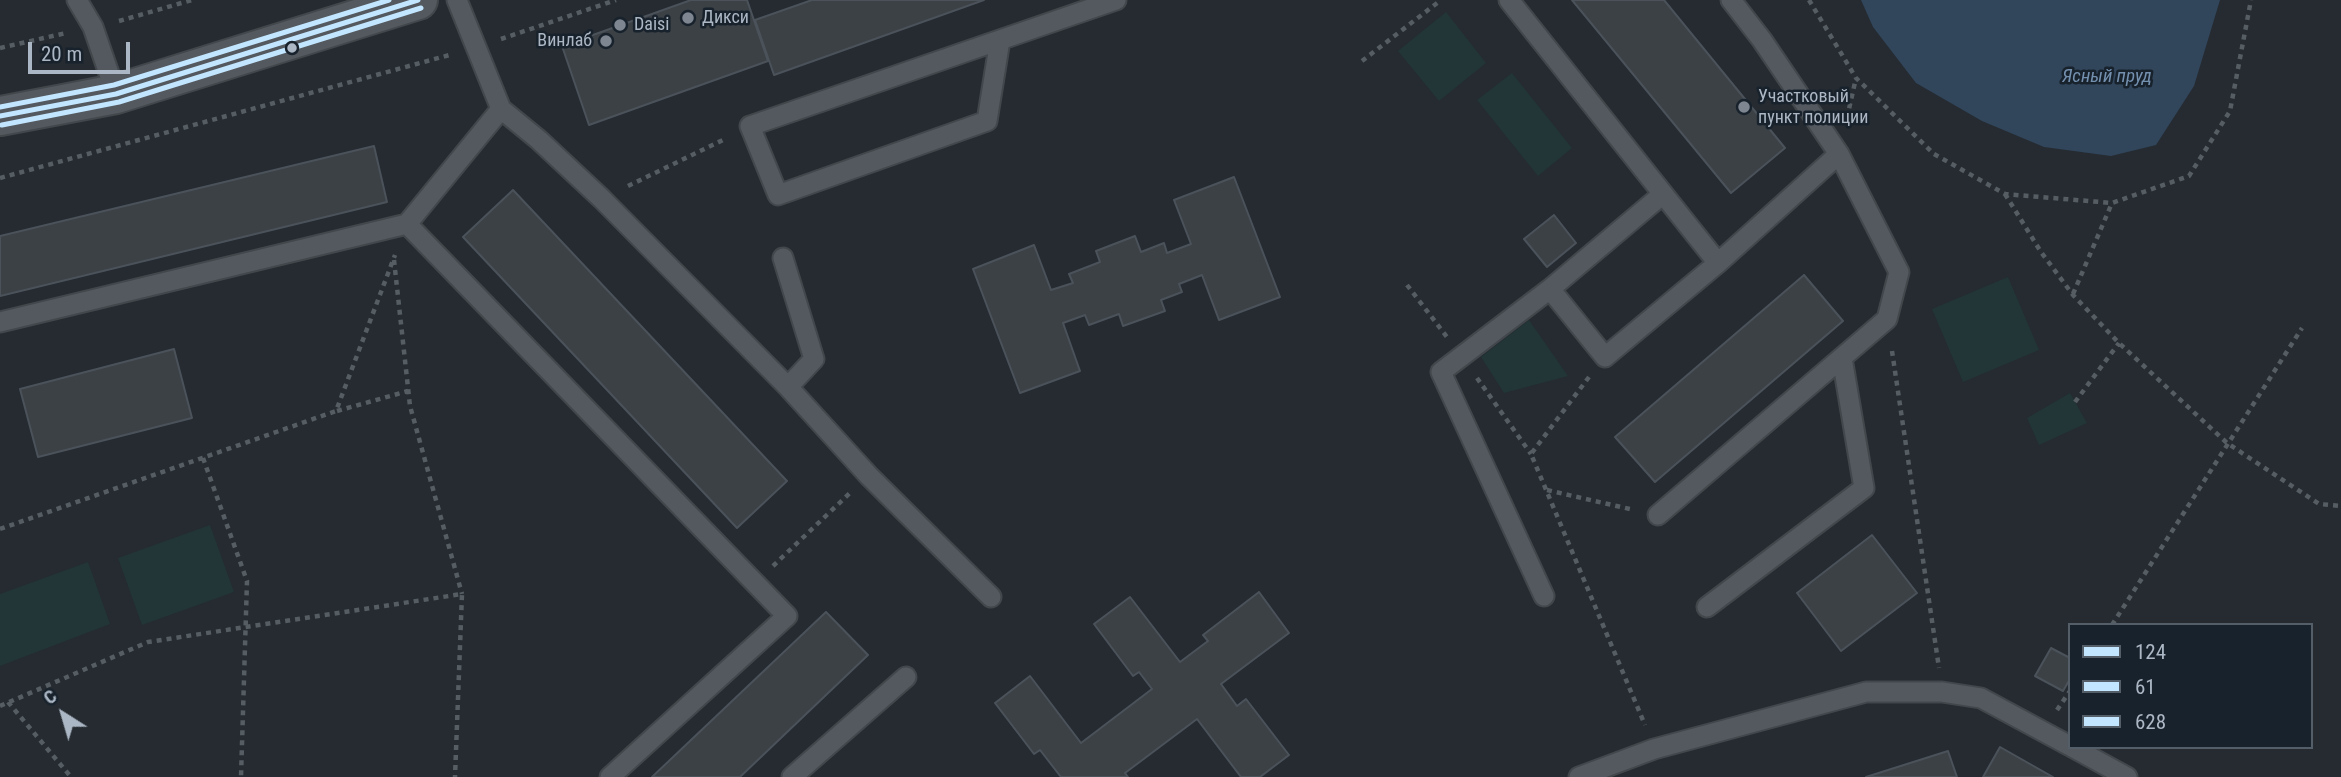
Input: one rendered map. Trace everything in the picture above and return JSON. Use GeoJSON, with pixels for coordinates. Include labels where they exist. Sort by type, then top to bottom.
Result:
{"type":"FeatureCollection","features":[{"type":"Feature","properties":{"kind":"street"},"geometry":{"type":"LineString","coordinates":[[0,116],[116,94],[418,0]]}},
{"type":"Feature","properties":{"kind":"lane"},"geometry":{"type":"LineString","coordinates":[[77,0],[93,27],[116,94]]}},
{"type":"Feature","properties":{"kind":"lane"},"geometry":{"type":"LineString","coordinates":[[457,0],[474,48],[501,109],[539,140],[602,199],[788,387],[869,476],[992,597]]}},
{"type":"Feature","properties":{"kind":"lane"},"geometry":{"type":"LineString","coordinates":[[1000,40],[987,121],[778,195],[750,126],[1116,0]]}},
{"type":"Feature","properties":{"kind":"lane"},"geometry":{"type":"LineString","coordinates":[[1509,0],[1718,263]]}},
{"type":"Feature","properties":{"kind":"lane"},"geometry":{"type":"LineString","coordinates":[[1658,515],[1887,319],[1899,272],[1839,154],[1762,40],[1731,0]]}},
{"type":"Feature","properties":{"kind":"lane"},"geometry":{"type":"LineString","coordinates":[[0,322],[407,224],[501,109]]}},
{"type":"Feature","properties":{"kind":"lane"},"geometry":{"type":"LineString","coordinates":[[1550,289],[1605,357],[1718,263],[1839,154]]}},
{"type":"Feature","properties":{"kind":"lane"},"geometry":{"type":"LineString","coordinates":[[1545,596],[1441,372],[1550,289],[1662,194]]}},
{"type":"Feature","properties":{"kind":"lane"},"geometry":{"type":"LineString","coordinates":[[407,224],[787,616],[610,777]]}},
{"type":"Feature","properties":{"kind":"lane"},"geometry":{"type":"LineString","coordinates":[[783,258],[814,359],[788,387]]}},
{"type":"Feature","properties":{"kind":"lane"},"geometry":{"type":"LineString","coordinates":[[1707,607],[1864,488],[1842,358]]}},
{"type":"Feature","properties":{"kind":"lane"},"geometry":{"type":"LineString","coordinates":[[792,777],[906,677]]}},
{"type":"Feature","properties":{"kind":"lane"},"geometry":{"type":"LineString","coordinates":[[1579,777],[1654,749],[1866,692],[1942,692],[1981,698],[2068,745]]}},
{"type":"Feature","properties":{"kind":"lane"},"geometry":{"type":"LineString","coordinates":[[2075,749],[2127,777]]}},
{"type":"Feature","properties":{"kind":"path"},"geometry":{"type":"LineString","coordinates":[[0,178],[474,48],[616,0]]}},
{"type":"Feature","properties":{"kind":"path"},"geometry":{"type":"LineString","coordinates":[[1362,61],[1441,0]]}},
{"type":"Feature","properties":{"kind":"path"},"geometry":{"type":"LineString","coordinates":[[1809,0],[1856,78],[1934,154],[2005,194],[2112,203],[2189,176],[2230,111],[2251,0]]}},
{"type":"Feature","properties":{"kind":"path"},"geometry":{"type":"LineString","coordinates":[[602,199],[750,126]]}},
{"type":"Feature","properties":{"kind":"path"},"geometry":{"type":"LineString","coordinates":[[2005,194],[2041,252],[2073,295],[2119,343],[2227,443],[2319,504],[2341,506]]}},
{"type":"Feature","properties":{"kind":"path"},"geometry":{"type":"LineString","coordinates":[[2073,295],[2112,203]]}},
{"type":"Feature","properties":{"kind":"path"},"geometry":{"type":"LineString","coordinates":[[336,411],[407,224]]}},
{"type":"Feature","properties":{"kind":"path"},"geometry":{"type":"LineString","coordinates":[[394,259],[408,391],[462,594],[455,777]]}},
{"type":"Feature","properties":{"kind":"path"},"geometry":{"type":"LineString","coordinates":[[1407,285],[1462,356],[1531,454],[1654,749]]}},
{"type":"Feature","properties":{"kind":"path"},"geometry":{"type":"LineString","coordinates":[[1887,319],[1942,692]]}},
{"type":"Feature","properties":{"kind":"path"},"geometry":{"type":"LineString","coordinates":[[2113,623],[2302,328]]}},
{"type":"Feature","properties":{"kind":"path"},"geometry":{"type":"LineString","coordinates":[[2075,402],[2119,343]]}},
{"type":"Feature","properties":{"kind":"path"},"geometry":{"type":"LineString","coordinates":[[1531,454],[1605,357]]}},
{"type":"Feature","properties":{"kind":"path"},"geometry":{"type":"LineString","coordinates":[[0,529],[336,411],[408,391]]}},
{"type":"Feature","properties":{"kind":"path"},"geometry":{"type":"LineString","coordinates":[[203,458],[247,581],[241,777]]}},
{"type":"Feature","properties":{"kind":"path"},"geometry":{"type":"LineString","coordinates":[[755,583],[869,476]]}},
{"type":"Feature","properties":{"kind":"path"},"geometry":{"type":"LineString","coordinates":[[1546,490],[1658,515]]}},
{"type":"Feature","properties":{"kind":"path"},"geometry":{"type":"LineString","coordinates":[[0,706],[148,642],[462,594]]}},
{"type":"Feature","properties":{"kind":"path"},"geometry":{"type":"LineString","coordinates":[[8,702],[71,777]]}},
{"type":"Feature","properties":{"kind":"shaded area"},"geometry":{"type":"Polygon","coordinates":[[[1446,12],[1486,63],[1439,101],[1398,51],[1446,12]]]}},
{"type":"Feature","properties":{"kind":"shaded area"},"geometry":{"type":"Polygon","coordinates":[[[1512,73],[1572,148],[1538,176],[1477,100],[1512,73]]]}},
{"type":"Feature","properties":{"kind":"shaded area"},"geometry":{"type":"Polygon","coordinates":[[[2008,277],[2039,350],[1963,382],[1932,309],[2008,277]]]}},
{"type":"Feature","properties":{"kind":"shaded area"},"geometry":{"type":"Polygon","coordinates":[[[1529,320],[1568,376],[1504,393],[1481,357],[1529,320]]]}},
{"type":"Feature","properties":{"kind":"shaded area"},"geometry":{"type":"Polygon","coordinates":[[[2070,393],[2087,423],[2039,445],[2027,418],[2070,393]]]}},
{"type":"Feature","properties":{"kind":"shaded area"},"geometry":{"type":"Polygon","coordinates":[[[210,525],[234,592],[142,625],[118,558],[210,525]]]}},
{"type":"Feature","properties":{"kind":"shaded area"},"geometry":{"type":"Polygon","coordinates":[[[88,562],[110,624],[0,666],[0,594],[88,562]]]}},
{"type":"Feature","properties":{"kind":"water","name":"Ясный пруд"},"geometry":{"type":"Polygon","coordinates":[[[1861,0],[2220,0],[2194,86],[2156,145],[2111,156],[2044,147],[1982,121],[1916,83],[1873,27],[1861,0]]]}},
{"type":"Feature","properties":{"kind":"building"},"geometry":{"type":"Polygon","coordinates":[[[691,0],[747,0],[768,61],[589,125],[562,46],[691,0]]]}},
{"type":"Feature","properties":{"kind":"building"},"geometry":{"type":"Polygon","coordinates":[[[812,0],[984,0],[774,75],[755,20],[812,0]]]}},
{"type":"Feature","properties":{"kind":"building"},"geometry":{"type":"Polygon","coordinates":[[[1572,0],[1664,0],[1785,148],[1731,193],[1572,0]]]}},
{"type":"Feature","properties":{"kind":"building"},"geometry":{"type":"Polygon","coordinates":[[[374,146],[387,202],[0,296],[0,236],[374,146]]]}},
{"type":"Feature","properties":{"kind":"building"},"geometry":{"type":"Polygon","coordinates":[[[1234,177],[1280,297],[1219,320],[1202,275],[1179,284],[1182,292],[1161,300],[1165,311],[1123,326],[1119,314],[1089,325],[1085,315],[1063,323],[1080,371],[1020,393],[973,269],[1034,245],[1051,290],[1073,283],[1069,274],[1100,262],[1096,251],[1135,236],[1141,252],[1164,243],[1167,253],[1191,244],[1174,200],[1234,177]]]}},
{"type":"Feature","properties":{"kind":"building"},"geometry":{"type":"Polygon","coordinates":[[[513,190],[787,481],[737,528],[463,237],[513,190]]]}},
{"type":"Feature","properties":{"kind":"building"},"geometry":{"type":"Polygon","coordinates":[[[1554,215],[1576,243],[1547,267],[1524,239],[1554,215]]]}},
{"type":"Feature","properties":{"kind":"building"},"geometry":{"type":"Polygon","coordinates":[[[1804,275],[1843,321],[1655,482],[1615,437],[1804,275]]]}},
{"type":"Feature","properties":{"kind":"building"},"geometry":{"type":"Polygon","coordinates":[[[174,349],[192,418],[38,457],[20,389],[174,349]]]}},
{"type":"Feature","properties":{"kind":"building"},"geometry":{"type":"Polygon","coordinates":[[[1872,535],[1917,593],[1841,651],[1797,593],[1872,535]]]}},
{"type":"Feature","properties":{"kind":"building"},"geometry":{"type":"Polygon","coordinates":[[[1259,592],[1289,633],[1221,684],[1237,706],[1246,699],[1289,755],[1260,777],[1241,777],[1197,719],[1125,773],[1128,777],[1061,777],[1040,750],[1034,754],[995,703],[1030,676],[1081,743],[1152,689],[1139,672],[1133,676],[1094,624],[1130,597],[1180,662],[1208,641],[1203,635],[1259,592]]]}},
{"type":"Feature","properties":{"kind":"building"},"geometry":{"type":"Polygon","coordinates":[[[826,612],[868,655],[740,777],[652,777],[826,612]]]}},
{"type":"Feature","properties":{"kind":"building"},"geometry":{"type":"Polygon","coordinates":[[[2051,648],[2068,657],[2068,682],[2063,691],[2035,676],[2051,648]]]}},
{"type":"Feature","properties":{"kind":"building"},"geometry":{"type":"Polygon","coordinates":[[[2000,747],[2053,777],[1983,777],[2000,747]]]}},
{"type":"Feature","properties":{"kind":"building"},"geometry":{"type":"Polygon","coordinates":[[[1948,751],[1957,777],[1866,777],[1948,751]]]}},
{"type":"Feature","properties":{"kind":"transit line","name":"628"},"geometry":{"type":"LineString","coordinates":[[0,107],[114,85],[389,0]]}},
{"type":"Feature","properties":{"kind":"transit line","name":"124"},"geometry":{"type":"LineString","coordinates":[[0,116],[116,94],[418,0]]}},
{"type":"Feature","properties":{"kind":"transit line","name":"61"},"geometry":{"type":"LineString","coordinates":[[2,125],[119,102],[421,8]]}},
{"type":"Feature","properties":{"kind":"place","name":"Дикси"},"geometry":{"type":"Point","coordinates":[688,18]}},
{"type":"Feature","properties":{"kind":"place","name":"Daisi"},"geometry":{"type":"Point","coordinates":[620,25]}},
{"type":"Feature","properties":{"kind":"place","name":"Винлаб"},"geometry":{"type":"Point","coordinates":[606,41]}},
{"type":"Feature","properties":{"kind":"place","name":"Участковый пункт полиции"},"geometry":{"type":"Point","coordinates":[1744,107]}}]}
